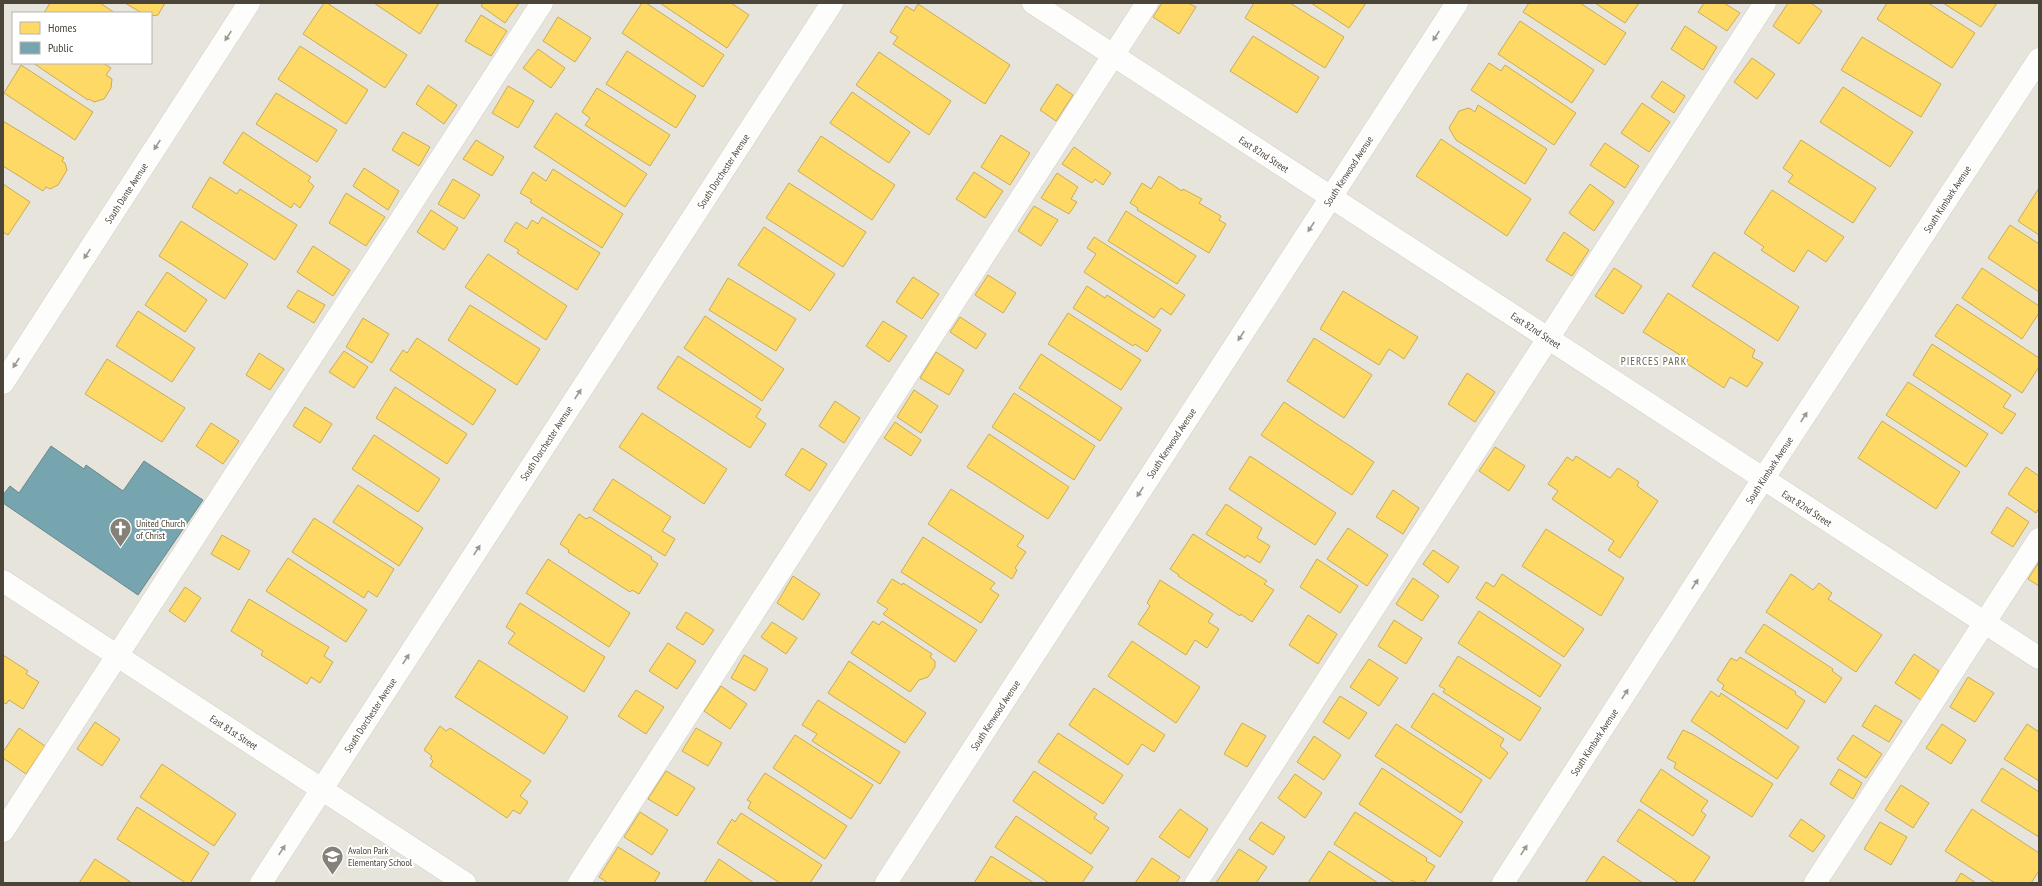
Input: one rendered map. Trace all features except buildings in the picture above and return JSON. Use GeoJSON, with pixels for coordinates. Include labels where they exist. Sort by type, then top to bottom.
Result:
{"type":"FeatureCollection","features":[{"type":"Feature","properties":{"kind":"street","name":"South Dante Avenue"},"geometry":{"type":"LineString","coordinates":[[3,383],[249,3]]}},
{"type":"Feature","properties":{"kind":"street"},"geometry":{"type":"LineString","coordinates":[[3,831],[542,3]]}},
{"type":"Feature","properties":{"kind":"street","name":"South Dorchester Avenue"},"geometry":{"type":"LineString","coordinates":[[261,883],[832,3]]}},
{"type":"Feature","properties":{"kind":"street","name":"East 82nd Street"},"geometry":{"type":"LineString","coordinates":[[1033,3],[2039,658]]}},
{"type":"Feature","properties":{"kind":"street"},"geometry":{"type":"LineString","coordinates":[[579,883],[1147,3]]}},
{"type":"Feature","properties":{"kind":"street","name":"South Kenwood Avenue"},"geometry":{"type":"LineString","coordinates":[[886,883],[1457,3]]}},
{"type":"Feature","properties":{"kind":"street"},"geometry":{"type":"LineString","coordinates":[[1196,883],[1764,3]]}},
{"type":"Feature","properties":{"kind":"street","name":"South Kimbark Avenue"},"geometry":{"type":"LineString","coordinates":[[1503,883],[1763,479],[2039,59]]}},
{"type":"Feature","properties":{"kind":"street"},"geometry":{"type":"LineString","coordinates":[[1815,883],[2039,539]]}},
{"type":"Feature","properties":{"kind":"street","name":"East 81st Street"},"geometry":{"type":"LineString","coordinates":[[3,581],[465,883]]}},
{"type":"Feature","properties":{"kind":"shaded area"},"geometry":{"type":"Polygon","coordinates":[[[3,3],[2039,3],[2039,883],[3,883],[3,3]]]}},
{"type":"Feature","properties":{"kind":"shaded area","name":"Avalon Park Elementary School"},"geometry":{"type":"Polygon","coordinates":[[[329,870],[350,883],[320,883],[329,870]]]}},
{"type":"Feature","properties":{"kind":"place","name":"United Church of Christ"},"geometry":{"type":"Point","coordinates":[120,548]}},
{"type":"Feature","properties":{"kind":"place","name":"Avalon Park Elementary School"},"geometry":{"type":"Point","coordinates":[332,876]}},
{"type":"Feature","properties":{"kind":"district","name":"PIERCES PARK"},"geometry":{"type":"Point","coordinates":[1654,361]}}]}
